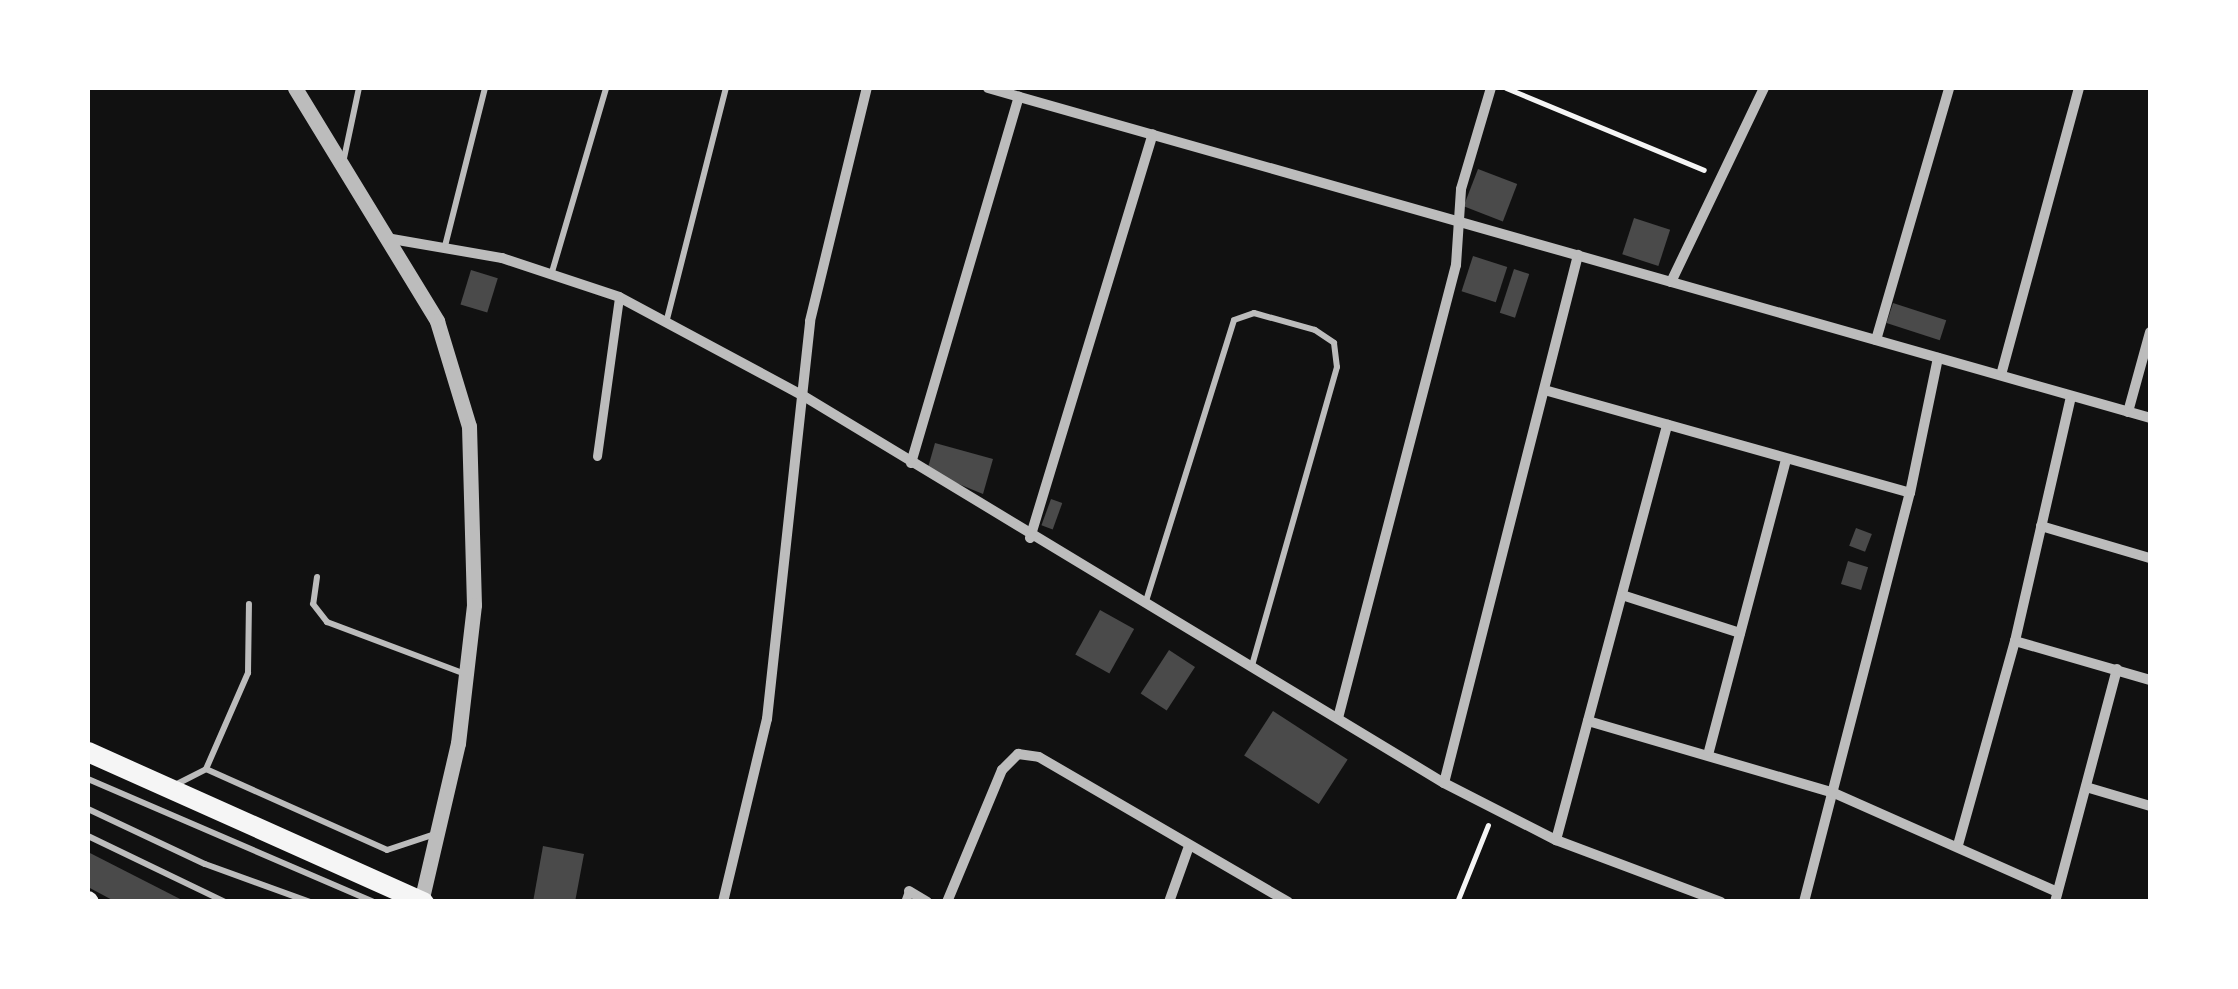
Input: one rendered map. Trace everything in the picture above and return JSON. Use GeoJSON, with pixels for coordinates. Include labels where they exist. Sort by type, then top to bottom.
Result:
{"type":"FeatureCollection","features":[{"type":"Feature","properties":{"kind":"highway"},"geometry":{"type":"LineString","coordinates":[[88,752],[422,901]]}},
{"type":"Feature","properties":{"kind":"street"},"geometry":{"type":"LineString","coordinates":[[295,88],[392,239],[437,320],[468,426],[477,544],[467,675],[440,832],[422,901]]}},
{"type":"Feature","properties":{"kind":"street"},"geometry":{"type":"LineString","coordinates":[[723,902],[767,719],[810,321],[867,88]]}},
{"type":"Feature","properties":{"kind":"street"},"geometry":{"type":"LineString","coordinates":[[988,88],[2150,418]]}},
{"type":"Feature","properties":{"kind":"street"},"geometry":{"type":"LineString","coordinates":[[1338,718],[1456,265],[1461,189],[1491,88]]}},
{"type":"Feature","properties":{"kind":"street"},"geometry":{"type":"LineString","coordinates":[[1671,282],[1764,88]]}},
{"type":"Feature","properties":{"kind":"street"},"geometry":{"type":"LineString","coordinates":[[1876,340],[1948,88]]}},
{"type":"Feature","properties":{"kind":"street"},"geometry":{"type":"LineString","coordinates":[[2001,375],[2079,88]]}},
{"type":"Feature","properties":{"kind":"street"},"geometry":{"type":"LineString","coordinates":[[912,463],[1019,96]]}},
{"type":"Feature","properties":{"kind":"street"},"geometry":{"type":"LineString","coordinates":[[1030,538],[1152,134]]}},
{"type":"Feature","properties":{"kind":"street"},"geometry":{"type":"LineString","coordinates":[[392,239],[445,246],[552,272],[620,298],[802,395],[1030,538],[1146,601],[1444,782],[1556,840],[1721,902]]}},
{"type":"Feature","properties":{"kind":"street"},"geometry":{"type":"LineString","coordinates":[[1444,782],[1548,391],[1578,256]]}},
{"type":"Feature","properties":{"kind":"street"},"geometry":{"type":"LineString","coordinates":[[598,456],[620,298]]}},
{"type":"Feature","properties":{"kind":"street"},"geometry":{"type":"LineString","coordinates":[[2128,412],[2150,332]]}},
{"type":"Feature","properties":{"kind":"street"},"geometry":{"type":"LineString","coordinates":[[1804,902],[1910,493],[1938,358]]}},
{"type":"Feature","properties":{"kind":"street"},"geometry":{"type":"LineString","coordinates":[[1548,391],[1910,493]]}},
{"type":"Feature","properties":{"kind":"street"},"geometry":{"type":"LineString","coordinates":[[1958,845],[2015,640],[2071,396]]}},
{"type":"Feature","properties":{"kind":"street"},"geometry":{"type":"LineString","coordinates":[[1556,840],[1668,425]]}},
{"type":"Feature","properties":{"kind":"street"},"geometry":{"type":"LineString","coordinates":[[1708,755],[1786,459]]}},
{"type":"Feature","properties":{"kind":"street"},"geometry":{"type":"LineString","coordinates":[[2040,526],[2150,558]]}},
{"type":"Feature","properties":{"kind":"street"},"geometry":{"type":"LineString","coordinates":[[1622,595],[1740,633]]}},
{"type":"Feature","properties":{"kind":"street"},"geometry":{"type":"LineString","coordinates":[[2015,640],[2150,680]]}},
{"type":"Feature","properties":{"kind":"street"},"geometry":{"type":"LineString","coordinates":[[1588,720],[1834,793],[1958,845],[2056,897],[2116,669]]}},
{"type":"Feature","properties":{"kind":"street"},"geometry":{"type":"LineString","coordinates":[[947,902],[1002,770],[1018,754],[1039,758],[1188,849],[1288,902]]}},
{"type":"Feature","properties":{"kind":"street"},"geometry":{"type":"LineString","coordinates":[[2086,787],[2150,806]]}},
{"type":"Feature","properties":{"kind":"street"},"geometry":{"type":"LineString","coordinates":[[1169,902],[1188,849]]}},
{"type":"Feature","properties":{"kind":"street"},"geometry":{"type":"LineString","coordinates":[[907,896],[928,902]]}},
{"type":"Feature","properties":{"kind":"lane"},"geometry":{"type":"LineString","coordinates":[[342,164],[359,88]]}},
{"type":"Feature","properties":{"kind":"lane"},"geometry":{"type":"LineString","coordinates":[[445,246],[485,88]]}},
{"type":"Feature","properties":{"kind":"lane"},"geometry":{"type":"LineString","coordinates":[[552,272],[606,88]]}},
{"type":"Feature","properties":{"kind":"lane"},"geometry":{"type":"LineString","coordinates":[[666,325],[726,88]]}},
{"type":"Feature","properties":{"kind":"lane"},"geometry":{"type":"LineString","coordinates":[[1146,601],[1234,320],[1254,313],[1315,330],[1334,344],[1337,366],[1252,667]]}},
{"type":"Feature","properties":{"kind":"lane"},"geometry":{"type":"LineString","coordinates":[[317,577],[313,604],[327,622],[467,675]]}},
{"type":"Feature","properties":{"kind":"lane"},"geometry":{"type":"LineString","coordinates":[[167,789],[206,769],[248,674],[250,604]]}},
{"type":"Feature","properties":{"kind":"lane"},"geometry":{"type":"LineString","coordinates":[[206,769],[386,850],[440,832]]}},
{"type":"Feature","properties":{"kind":"lane"},"geometry":{"type":"LineString","coordinates":[[88,779],[372,902]]}},
{"type":"Feature","properties":{"kind":"lane"},"geometry":{"type":"LineString","coordinates":[[88,808],[204,864],[310,902]]}},
{"type":"Feature","properties":{"kind":"lane"},"geometry":{"type":"LineString","coordinates":[[88,836],[225,902]]}},
{"type":"Feature","properties":{"kind":"path"},"geometry":{"type":"LineString","coordinates":[[1508,89],[1703,169]]}},
{"type":"Feature","properties":{"kind":"path"},"geometry":{"type":"LineString","coordinates":[[1457,902],[1495,808]]}},
{"type":"Feature","properties":{"kind":"building"},"geometry":{"type":"Polygon","coordinates":[[[1478,169],[1517,184],[1503,221],[1464,206],[1478,169]]]}},
{"type":"Feature","properties":{"kind":"building"},"geometry":{"type":"Polygon","coordinates":[[[1634,218],[1670,230],[1658,266],[1622,254],[1634,218]]]}},
{"type":"Feature","properties":{"kind":"building"},"geometry":{"type":"Polygon","coordinates":[[[1473,256],[1507,267],[1496,302],[1462,291],[1473,256]]]}},
{"type":"Feature","properties":{"kind":"building"},"geometry":{"type":"Polygon","coordinates":[[[1514,269],[1529,274],[1515,318],[1500,313],[1514,269]]]}},
{"type":"Feature","properties":{"kind":"building"},"geometry":{"type":"Polygon","coordinates":[[[471,270],[498,278],[487,313],[460,304],[471,270]]]}},
{"type":"Feature","properties":{"kind":"building"},"geometry":{"type":"Polygon","coordinates":[[[1893,303],[1946,320],[1940,340],[1887,323],[1893,303]]]}},
{"type":"Feature","properties":{"kind":"building"},"geometry":{"type":"Polygon","coordinates":[[[935,443],[993,459],[983,494],[927,471],[935,443]]]}},
{"type":"Feature","properties":{"kind":"building"},"geometry":{"type":"Polygon","coordinates":[[[1051,499],[1062,503],[1053,529],[1041,525],[1051,499]]]}},
{"type":"Feature","properties":{"kind":"building"},"geometry":{"type":"Polygon","coordinates":[[[1856,528],[1872,534],[1865,552],[1849,546],[1856,528]]]}},
{"type":"Feature","properties":{"kind":"building"},"geometry":{"type":"Polygon","coordinates":[[[1848,561],[1868,567],[1861,590],[1841,584],[1848,561]]]}},
{"type":"Feature","properties":{"kind":"building"},"geometry":{"type":"Polygon","coordinates":[[[1100,610],[1134,629],[1109,674],[1075,655],[1100,610]]]}},
{"type":"Feature","properties":{"kind":"building"},"geometry":{"type":"Polygon","coordinates":[[[1169,650],[1195,667],[1167,710],[1141,694],[1169,650]]]}},
{"type":"Feature","properties":{"kind":"building"},"geometry":{"type":"Polygon","coordinates":[[[1273,711],[1348,759],[1319,804],[1244,755],[1273,711]]]}},
{"type":"Feature","properties":{"kind":"building"},"geometry":{"type":"Polygon","coordinates":[[[543,846],[584,854],[575,902],[533,902],[543,846]]]}},
{"type":"Feature","properties":{"kind":"building"},"geometry":{"type":"Polygon","coordinates":[[[88,852],[186,902],[116,902],[88,887],[88,852]]]}}]}
